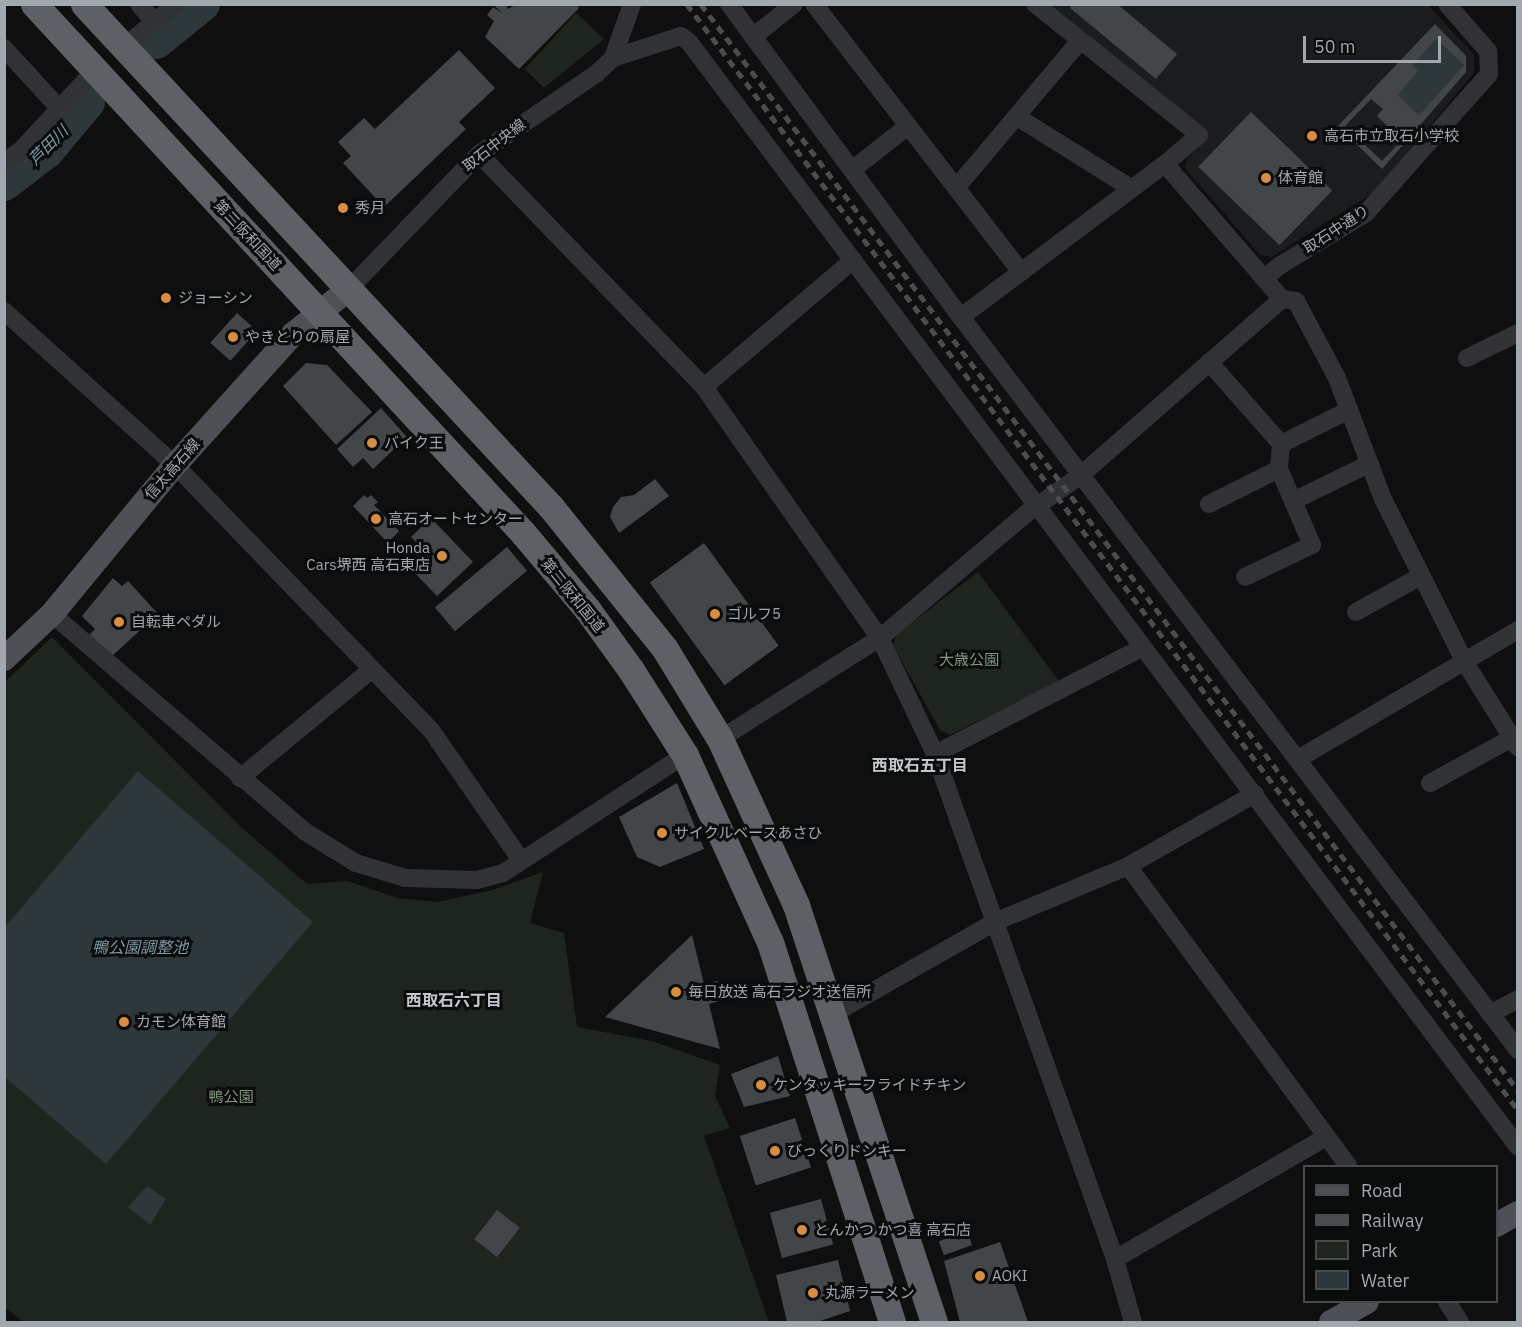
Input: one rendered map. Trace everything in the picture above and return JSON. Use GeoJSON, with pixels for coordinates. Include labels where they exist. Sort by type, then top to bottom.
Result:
{"type":"FeatureCollection","features":[{"type":"Feature","properties":{"kind":"highway","name":"第二阪和国道"},"geometry":{"type":"LineString","coordinates":[[34,4],[523,533],[587,609],[685,755],[770,942],[892,1323]]}},
{"type":"Feature","properties":{"kind":"highway"},"geometry":{"type":"LineString","coordinates":[[84,4],[551,507],[619,588],[665,650],[720,739],[796,905],[934,1323]]}},
{"type":"Feature","properties":{"kind":"main road","name":"信太高石線"},"geometry":{"type":"LineString","coordinates":[[4,659],[52,614],[175,465],[293,334],[349,289]]}},
{"type":"Feature","properties":{"kind":"main road"},"geometry":{"type":"LineString","coordinates":[[1498,1224],[1518,1213]]}},
{"type":"Feature","properties":{"kind":"main road"},"geometry":{"type":"LineString","coordinates":[[1331,1323],[1365,1303]]}},
{"type":"Feature","properties":{"kind":"street"},"geometry":{"type":"LineString","coordinates":[[139,4],[154,22]]}},
{"type":"Feature","properties":{"kind":"street"},"geometry":{"type":"LineString","coordinates":[[124,47],[176,4]]}},
{"type":"Feature","properties":{"kind":"street","name":"取石中央線"},"geometry":{"type":"LineString","coordinates":[[349,289],[479,154],[596,74],[613,58],[632,4]]}},
{"type":"Feature","properties":{"kind":"street"},"geometry":{"type":"LineString","coordinates":[[729,4],[961,317],[1518,1050]]}},
{"type":"Feature","properties":{"kind":"street"},"geometry":{"type":"LineString","coordinates":[[753,37],[794,4]]}},
{"type":"Feature","properties":{"kind":"street"},"geometry":{"type":"LineString","coordinates":[[814,4],[1021,272]]}},
{"type":"Feature","properties":{"kind":"street"},"geometry":{"type":"LineString","coordinates":[[961,317],[1166,164],[1199,135],[1035,4]]}},
{"type":"Feature","properties":{"kind":"street","name":"取石中通り"},"geometry":{"type":"LineString","coordinates":[[1264,279],[1279,266],[1366,213],[1489,74],[1488,51],[1447,4]]}},
{"type":"Feature","properties":{"kind":"street"},"geometry":{"type":"LineString","coordinates":[[613,58],[681,36],[689,42],[1518,1146]]}},
{"type":"Feature","properties":{"kind":"street"},"geometry":{"type":"LineString","coordinates":[[956,188],[1019,118],[1080,41]]}},
{"type":"Feature","properties":{"kind":"street"},"geometry":{"type":"LineString","coordinates":[[4,48],[59,108]]}},
{"type":"Feature","properties":{"kind":"street"},"geometry":{"type":"LineString","coordinates":[[4,162],[21,150],[95,70]]}},
{"type":"Feature","properties":{"kind":"street"},"geometry":{"type":"LineString","coordinates":[[1019,118],[1132,189]]}},
{"type":"Feature","properties":{"kind":"street"},"geometry":{"type":"LineString","coordinates":[[852,171],[908,126]]}},
{"type":"Feature","properties":{"kind":"street"},"geometry":{"type":"LineString","coordinates":[[479,154],[704,387],[880,638],[935,754],[1115,1259],[1133,1323]]}},
{"type":"Feature","properties":{"kind":"street"},"geometry":{"type":"LineString","coordinates":[[1166,164],[1282,299],[1296,302],[1337,378],[1369,464],[1421,576],[1464,661],[1515,743],[1430,783]]}},
{"type":"Feature","properties":{"kind":"street"},"geometry":{"type":"LineString","coordinates":[[704,387],[853,260]]}},
{"type":"Feature","properties":{"kind":"street"},"geometry":{"type":"LineString","coordinates":[[720,739],[880,638],[1037,508],[1081,475],[1282,299]]}},
{"type":"Feature","properties":{"kind":"street"},"geometry":{"type":"LineString","coordinates":[[4,311],[175,465],[431,730],[521,860]]}},
{"type":"Feature","properties":{"kind":"street"},"geometry":{"type":"LineString","coordinates":[[1467,358],[1518,333]]}},
{"type":"Feature","properties":{"kind":"street"},"geometry":{"type":"LineString","coordinates":[[1209,362],[1281,444],[1279,469],[1312,545],[1245,577]]}},
{"type":"Feature","properties":{"kind":"street"},"geometry":{"type":"LineString","coordinates":[[1281,444],[1349,410]]}},
{"type":"Feature","properties":{"kind":"street"},"geometry":{"type":"LineString","coordinates":[[1293,501],[1369,464]]}},
{"type":"Feature","properties":{"kind":"street"},"geometry":{"type":"LineString","coordinates":[[1209,504],[1279,469]]}},
{"type":"Feature","properties":{"kind":"street"},"geometry":{"type":"LineString","coordinates":[[1356,612],[1421,576]]}},
{"type":"Feature","properties":{"kind":"street"},"geometry":{"type":"LineString","coordinates":[[52,614],[240,778],[330,848],[356,863],[405,878],[477,880],[503,873],[685,755]]}},
{"type":"Feature","properties":{"kind":"street"},"geometry":{"type":"LineString","coordinates":[[1298,759],[1518,630]]}},
{"type":"Feature","properties":{"kind":"street"},"geometry":{"type":"LineString","coordinates":[[935,754],[1142,648]]}},
{"type":"Feature","properties":{"kind":"street"},"geometry":{"type":"LineString","coordinates":[[240,778],[372,669]]}},
{"type":"Feature","properties":{"kind":"street"},"geometry":{"type":"LineString","coordinates":[[833,1014],[995,922],[1128,866],[1255,794]]}},
{"type":"Feature","properties":{"kind":"street"},"geometry":{"type":"LineString","coordinates":[[1128,866],[1347,1165]]}},
{"type":"Feature","properties":{"kind":"street"},"geometry":{"type":"LineString","coordinates":[[1490,1014],[1518,999]]}},
{"type":"Feature","properties":{"kind":"street"},"geometry":{"type":"LineString","coordinates":[[1115,1259],[1326,1137]]}},
{"type":"Feature","properties":{"kind":"street"},"geometry":{"type":"LineString","coordinates":[[1448,1303],[1460,1323]]}},
{"type":"Feature","properties":{"kind":"shaded area","name":"高石市立取石小学校"},"geometry":{"type":"Polygon","coordinates":[[[1048,5],[1428,5],[1474,55],[1474,73],[1373,193],[1271,257],[1260,255],[1185,168],[1187,159],[1203,142],[1048,5]]]}},
{"type":"Feature","properties":{"kind":"green space"},"geometry":{"type":"Polygon","coordinates":[[[576,13],[604,39],[544,88],[525,69],[576,13]]]}},
{"type":"Feature","properties":{"kind":"green space","name":"大歳公園"},"geometry":{"type":"Polygon","coordinates":[[[978,572],[1059,681],[950,735],[940,730],[893,645],[897,634],[978,572]]]}},
{"type":"Feature","properties":{"kind":"green space","name":"鴨公園"},"geometry":{"type":"Polygon","coordinates":[[[52,637],[241,827],[307,884],[348,881],[397,898],[438,902],[492,890],[543,872],[530,923],[564,933],[577,1027],[652,1041],[720,1065],[715,1096],[730,1128],[704,1136],[769,1322],[24,1322],[5,1308],[4,683],[52,637]]]}},
{"type":"Feature","properties":{"kind":"water"},"geometry":{"type":"Polygon","coordinates":[[[1436,39],[1464,65],[1419,115],[1398,95],[1418,71],[1413,65],[1436,39]]]}},
{"type":"Feature","properties":{"kind":"water","name":"鴨公園調整池"},"geometry":{"type":"Polygon","coordinates":[[[138,771],[313,922],[106,1164],[5,1077],[5,927],[138,771]]]}},
{"type":"Feature","properties":{"kind":"water"},"geometry":{"type":"Polygon","coordinates":[[[147,1186],[166,1199],[150,1225],[128,1207],[147,1186]]]}},
{"type":"Feature","properties":{"kind":"building"},"geometry":{"type":"Polygon","coordinates":[[[493,4],[506,4],[508,9],[517,4],[576,4],[579,8],[519,69],[485,37],[494,21],[487,15],[493,7],[502,13],[493,4]]]}},
{"type":"Feature","properties":{"kind":"building"},"geometry":{"type":"Polygon","coordinates":[[[1072,4],[1117,4],[1177,54],[1156,79],[1070,8],[1072,4]]]}},
{"type":"Feature","properties":{"kind":"building"},"geometry":{"type":"Polygon","coordinates":[[[1435,24],[1466,56],[1466,72],[1382,169],[1338,126],[1435,24]],[[1436,39],[1413,65],[1418,71],[1398,95],[1419,115],[1464,65],[1436,39]],[[1371,99],[1345,126],[1382,161],[1402,140],[1377,116],[1383,109],[1371,99]]]}},
{"type":"Feature","properties":{"kind":"building"},"geometry":{"type":"Polygon","coordinates":[[[459,50],[495,88],[459,122],[466,129],[384,207],[343,163],[351,156],[338,142],[364,118],[375,129],[459,50]]]}},
{"type":"Feature","properties":{"kind":"building","name":"体育館"},"geometry":{"type":"Polygon","coordinates":[[[1251,112],[1332,190],[1279,245],[1198,167],[1251,112]]]}},
{"type":"Feature","properties":{"kind":"building","name":"やきとりの扇屋"},"geometry":{"type":"Polygon","coordinates":[[[237,313],[257,331],[230,361],[210,343],[237,313]]]}},
{"type":"Feature","properties":{"kind":"building"},"geometry":{"type":"Polygon","coordinates":[[[306,363],[327,365],[372,412],[336,445],[283,386],[306,363]]]}},
{"type":"Feature","properties":{"kind":"building","name":"バイク王"},"geometry":{"type":"Polygon","coordinates":[[[381,408],[407,437],[373,469],[363,458],[353,467],[337,449],[381,408]]]}},
{"type":"Feature","properties":{"kind":"building"},"geometry":{"type":"Polygon","coordinates":[[[655,479],[669,496],[619,533],[610,517],[613,507],[621,497],[634,495],[655,479]]]}},
{"type":"Feature","properties":{"kind":"building","name":"高石オートセンター"},"geometry":{"type":"Polygon","coordinates":[[[364,495],[367,498],[371,495],[378,502],[374,505],[399,531],[388,543],[353,506],[364,495]]]}},
{"type":"Feature","properties":{"kind":"building","name":"Honda Cars堺西 高石東店"},"geometry":{"type":"Polygon","coordinates":[[[431,518],[473,562],[437,596],[408,566],[424,550],[411,537],[431,518]]]}},
{"type":"Feature","properties":{"kind":"building","name":"ゴルフ5"},"geometry":{"type":"Polygon","coordinates":[[[704,543],[779,646],[724,685],[650,582],[704,543]]]}},
{"type":"Feature","properties":{"kind":"building"},"geometry":{"type":"Polygon","coordinates":[[[507,547],[527,571],[455,631],[435,607],[507,547]]]}},
{"type":"Feature","properties":{"kind":"building","name":"自転車ペダル"},"geometry":{"type":"Polygon","coordinates":[[[113,578],[122,586],[128,581],[158,614],[112,656],[89,635],[95,629],[82,616],[113,578]]]}},
{"type":"Feature","properties":{"kind":"building","name":"サイクルベースあさひ"},"geometry":{"type":"Polygon","coordinates":[[[677,783],[704,849],[660,867],[637,857],[619,817],[677,783]]]}},
{"type":"Feature","properties":{"kind":"building","name":"毎日放送 高石ラジオ送信所"},"geometry":{"type":"Polygon","coordinates":[[[692,935],[704,984],[718,981],[722,1000],[709,1004],[720,1049],[605,1017],[692,935]]]}},
{"type":"Feature","properties":{"kind":"building","name":"ケンタッキーフライドチキン"},"geometry":{"type":"Polygon","coordinates":[[[778,1056],[790,1096],[744,1107],[731,1074],[778,1056]]]}},
{"type":"Feature","properties":{"kind":"building","name":"びっくりドンキー"},"geometry":{"type":"Polygon","coordinates":[[[795,1118],[811,1167],[756,1185],[740,1136],[795,1118]]]}},
{"type":"Feature","properties":{"kind":"building","name":"とんかつ かつ喜 高石店"},"geometry":{"type":"Polygon","coordinates":[[[821,1199],[833,1244],[782,1258],[770,1213],[821,1199]]]}},
{"type":"Feature","properties":{"kind":"building"},"geometry":{"type":"Polygon","coordinates":[[[497,1210],[520,1228],[497,1257],[474,1239],[497,1210]]]}},
{"type":"Feature","properties":{"kind":"building"},"geometry":{"type":"Polygon","coordinates":[[[967,1231],[972,1245],[944,1255],[939,1241],[967,1231]]]}},
{"type":"Feature","properties":{"kind":"building","name":"AOKI"},"geometry":{"type":"Polygon","coordinates":[[[1000,1242],[1028,1322],[960,1322],[944,1261],[1000,1242]]]}},
{"type":"Feature","properties":{"kind":"building","name":"丸源ラーメン"},"geometry":{"type":"Polygon","coordinates":[[[838,1260],[850,1311],[817,1322],[787,1322],[776,1275],[838,1260]]]}},
{"type":"Feature","properties":{"kind":"waterway"},"geometry":{"type":"LineString","coordinates":[[156,42],[203,4]]}},
{"type":"Feature","properties":{"kind":"waterway","name":"芦田川"},"geometry":{"type":"LineString","coordinates":[[4,184],[47,151],[88,102]]}},
{"type":"Feature","properties":{"kind":"railway"},"geometry":{"type":"LineString","coordinates":[[687,4],[1518,1110]]}},
{"type":"Feature","properties":{"kind":"railway"},"geometry":{"type":"LineString","coordinates":[[701,4],[1518,1090]]}},
{"type":"Feature","properties":{"kind":"place","name":"高石市立取石小学校"},"geometry":{"type":"Point","coordinates":[1312,136]}},
{"type":"Feature","properties":{"kind":"place","name":"体育館"},"geometry":{"type":"Point","coordinates":[1266,178]}},
{"type":"Feature","properties":{"kind":"place","name":"秀月"},"geometry":{"type":"Point","coordinates":[343,208]}},
{"type":"Feature","properties":{"kind":"place","name":"ジョーシン"},"geometry":{"type":"Point","coordinates":[166,298]}},
{"type":"Feature","properties":{"kind":"place","name":"やきとりの扇屋"},"geometry":{"type":"Point","coordinates":[233,337]}},
{"type":"Feature","properties":{"kind":"place","name":"バイク王"},"geometry":{"type":"Point","coordinates":[372,443]}},
{"type":"Feature","properties":{"kind":"place","name":"高石オートセンター"},"geometry":{"type":"Point","coordinates":[376,519]}},
{"type":"Feature","properties":{"kind":"place","name":"Honda Cars堺西 高石東店"},"geometry":{"type":"Point","coordinates":[442,556]}},
{"type":"Feature","properties":{"kind":"place","name":"ゴルフ5"},"geometry":{"type":"Point","coordinates":[715,614]}},
{"type":"Feature","properties":{"kind":"place","name":"自転車ペダル"},"geometry":{"type":"Point","coordinates":[119,622]}},
{"type":"Feature","properties":{"kind":"place","name":"サイクルベースあさひ"},"geometry":{"type":"Point","coordinates":[662,833]}},
{"type":"Feature","properties":{"kind":"place","name":"毎日放送 高石ラジオ送信所"},"geometry":{"type":"Point","coordinates":[676,992]}},
{"type":"Feature","properties":{"kind":"place","name":"カモン体育館"},"geometry":{"type":"Point","coordinates":[124,1022]}},
{"type":"Feature","properties":{"kind":"place","name":"ケンタッキーフライドチキン"},"geometry":{"type":"Point","coordinates":[761,1085]}},
{"type":"Feature","properties":{"kind":"place","name":"びっくりドンキー"},"geometry":{"type":"Point","coordinates":[775,1151]}},
{"type":"Feature","properties":{"kind":"place","name":"とんかつ かつ喜 高石店"},"geometry":{"type":"Point","coordinates":[802,1230]}},
{"type":"Feature","properties":{"kind":"place","name":"AOKI"},"geometry":{"type":"Point","coordinates":[980,1276]}},
{"type":"Feature","properties":{"kind":"place","name":"丸源ラーメン"},"geometry":{"type":"Point","coordinates":[813,1293]}},
{"type":"Feature","properties":{"kind":"district","name":"西取石五丁目"},"geometry":{"type":"Point","coordinates":[920,765]}},
{"type":"Feature","properties":{"kind":"district","name":"西取石六丁目"},"geometry":{"type":"Point","coordinates":[454,1000]}}]}
